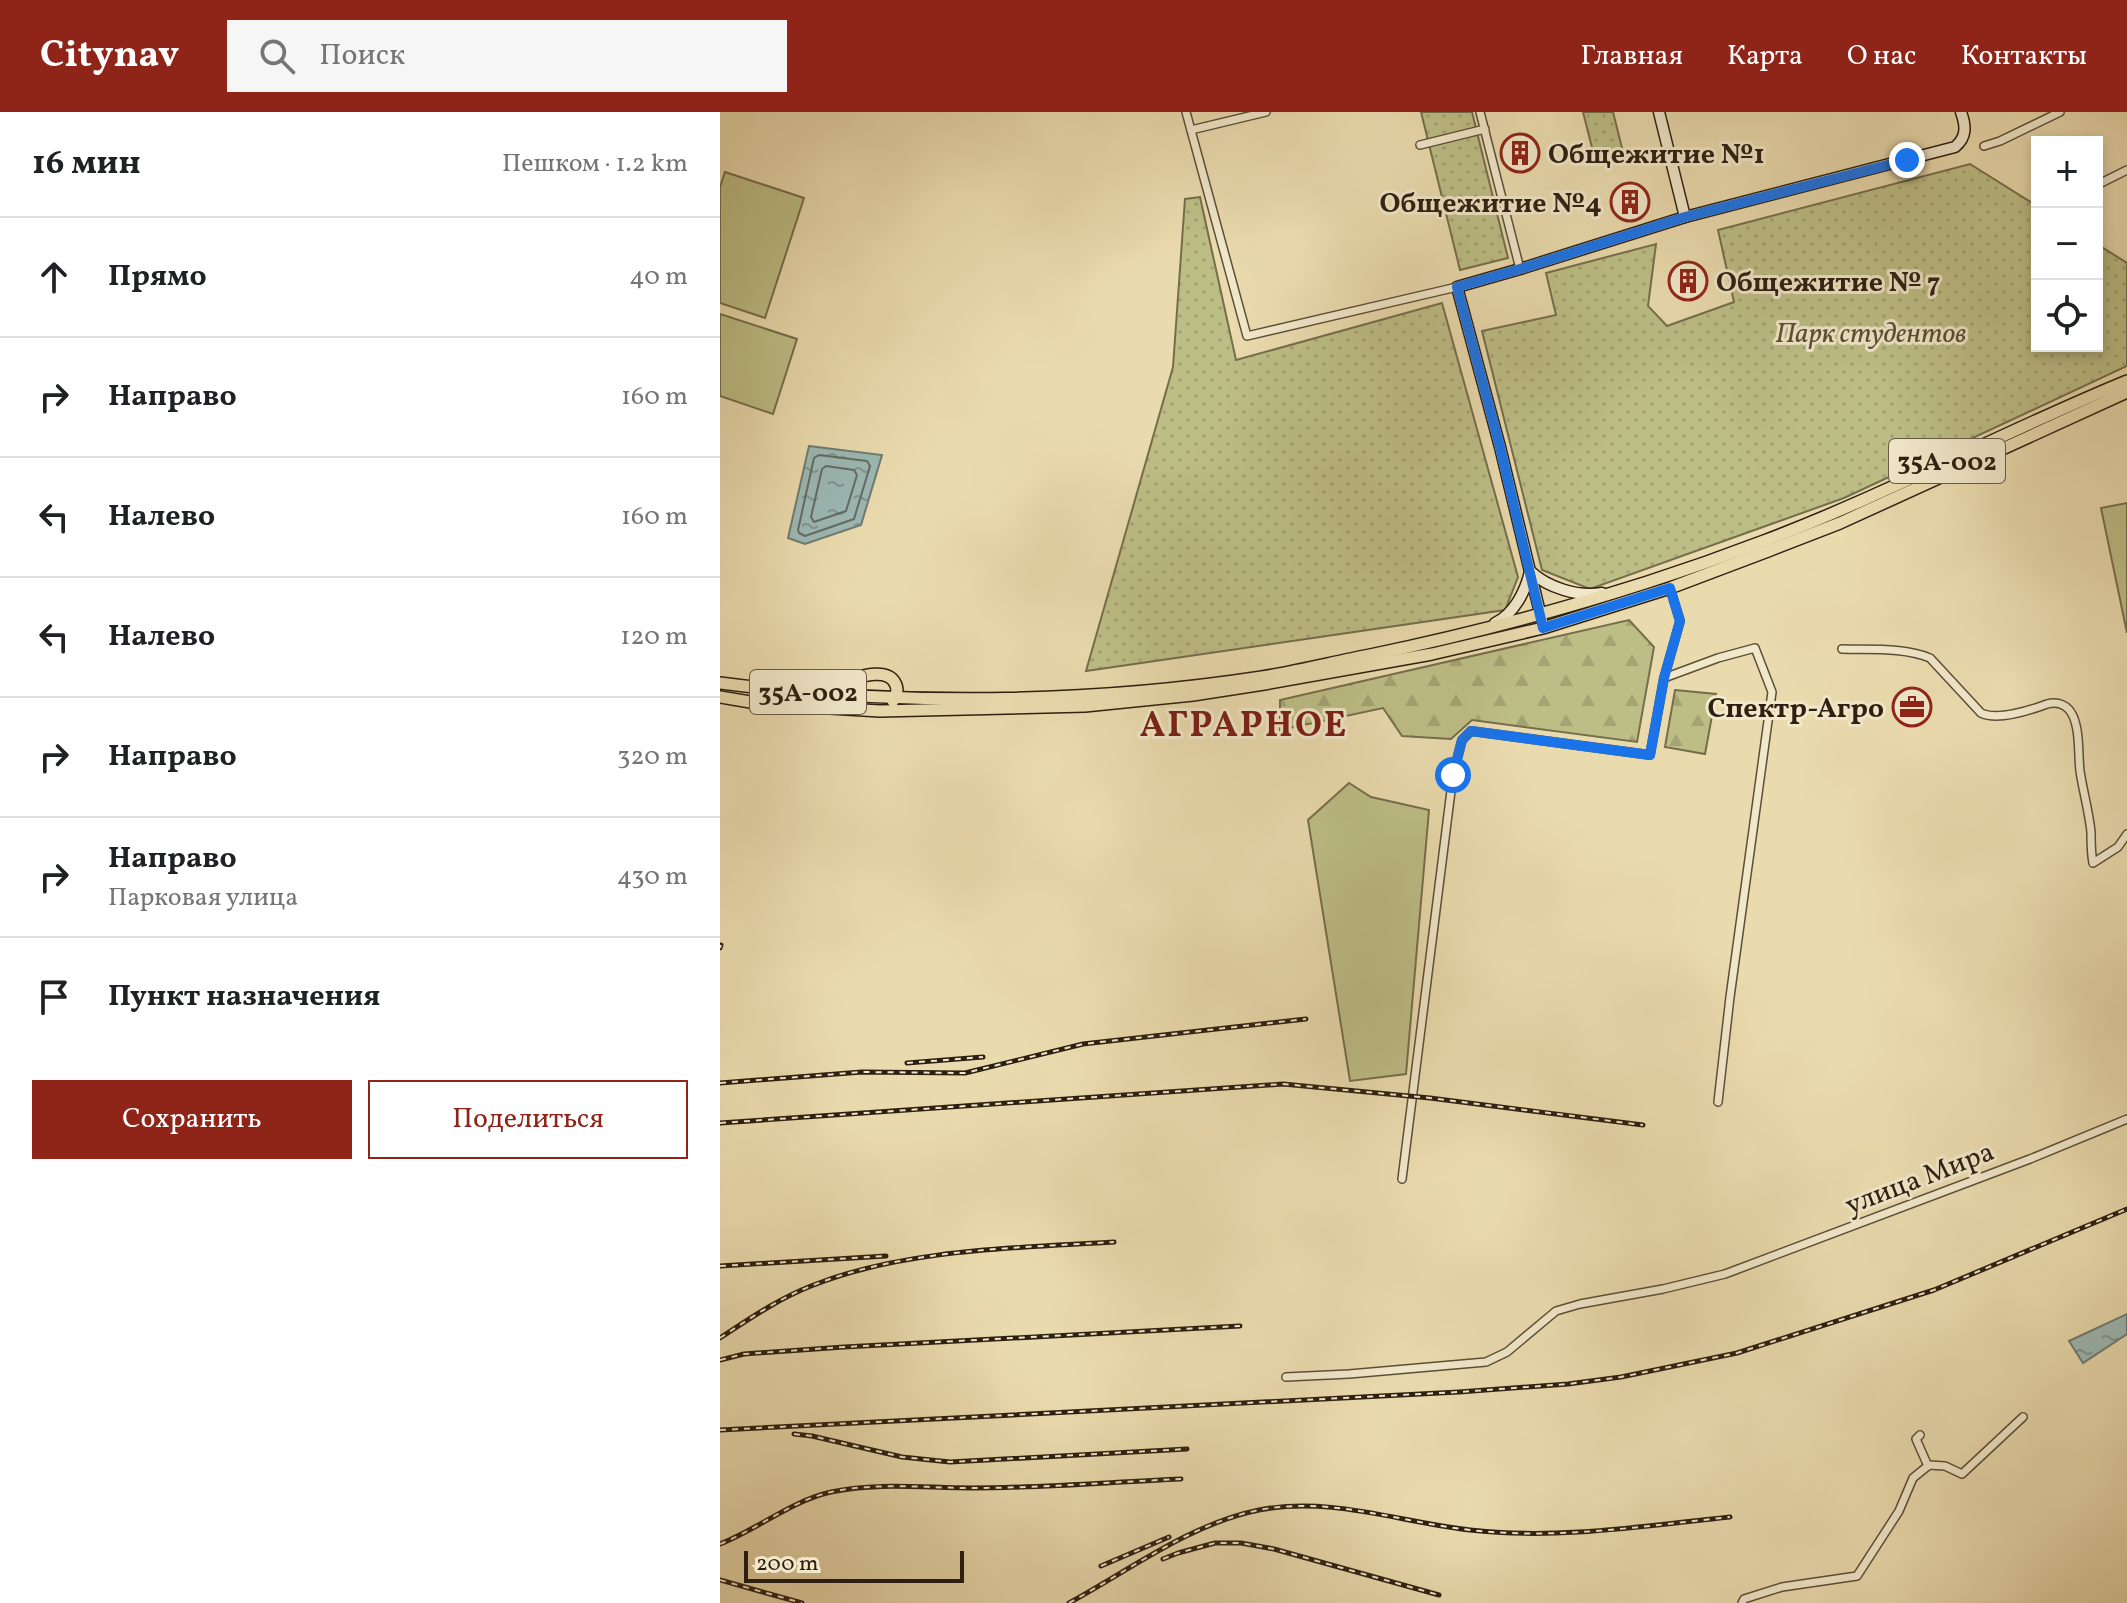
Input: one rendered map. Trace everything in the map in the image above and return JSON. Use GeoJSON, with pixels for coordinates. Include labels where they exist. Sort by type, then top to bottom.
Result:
{"type":"FeatureCollection","features":[{"type":"Feature","properties":{"kind":"main road","name":"35А-002"},"geometry":{"type":"LineString","coordinates":[[720,683],[763,689],[895,697],[970,699],[1085,695],[1264,676],[1477,631],[1626,590],[1767,540],[2127,381]]}},
{"type":"Feature","properties":{"kind":"main road","name":"35А-002"},"geometry":{"type":"LineString","coordinates":[[720,697],[762,704],[880,711],[1085,706],[1193,695],[1432,654],[1543,628],[1670,588],[1840,523],[2127,392]]}},
{"type":"Feature","properties":{"kind":"main road"},"geometry":{"type":"LineString","coordinates":[[763,689],[836,683],[874,674],[884,675],[894,680],[897,689],[895,697],[880,711]]}},
{"type":"Feature","properties":{"kind":"street"},"geometry":{"type":"LineString","coordinates":[[1186,112],[1247,336],[1457,287],[1685,217],[1955,147],[1964,135],[1965,123],[1961,112]]}},
{"type":"Feature","properties":{"kind":"street"},"geometry":{"type":"LineString","coordinates":[[1191,130],[1266,112]]}},
{"type":"Feature","properties":{"kind":"street"},"geometry":{"type":"LineString","coordinates":[[1480,112],[1520,269]]}},
{"type":"Feature","properties":{"kind":"street"},"geometry":{"type":"LineString","coordinates":[[1659,112],[1685,217]]}},
{"type":"Feature","properties":{"kind":"street"},"geometry":{"type":"LineString","coordinates":[[1984,146],[2060,112]]}},
{"type":"Feature","properties":{"kind":"street"},"geometry":{"type":"LineString","coordinates":[[1420,145],[1485,129]]}},
{"type":"Feature","properties":{"kind":"street"},"geometry":{"type":"LineString","coordinates":[[2103,182],[2127,170]]}},
{"type":"Feature","properties":{"kind":"street"},"geometry":{"type":"LineString","coordinates":[[1457,287],[1500,447],[1543,628]]}},
{"type":"Feature","properties":{"kind":"street"},"geometry":{"type":"LineString","coordinates":[[1530,571],[1552,585],[1581,593],[1626,590]]}},
{"type":"Feature","properties":{"kind":"street"},"geometry":{"type":"LineString","coordinates":[[1477,631],[1501,621],[1509,613],[1525,589],[1530,571]]}},
{"type":"Feature","properties":{"kind":"street"},"geometry":{"type":"LineString","coordinates":[[1402,1179],[1453,775],[1462,740],[1471,731],[1650,755],[1664,678],[1680,621],[1670,588]]}},
{"type":"Feature","properties":{"kind":"street"},"geometry":{"type":"LineString","coordinates":[[1664,678],[1755,648],[1772,692],[1718,1102]]}},
{"type":"Feature","properties":{"kind":"street"},"geometry":{"type":"LineString","coordinates":[[1842,649],[1886,650],[1930,658],[1981,713],[1989,717],[2032,710],[2053,702],[2068,708],[2077,731],[2093,863],[2118,847],[2127,834]]}},
{"type":"Feature","properties":{"kind":"street","name":"улица Мира"},"geometry":{"type":"LineString","coordinates":[[1286,1377],[1486,1362],[1507,1352],[1556,1311],[1725,1274],[2030,1159],[2127,1119]]}},
{"type":"Feature","properties":{"kind":"street"},"geometry":{"type":"LineString","coordinates":[[1742,1603],[1744,1599],[1782,1587],[1857,1576],[1899,1511],[1913,1478],[1928,1466],[1945,1466],[1962,1474],[2023,1417]]}},
{"type":"Feature","properties":{"kind":"street"},"geometry":{"type":"LineString","coordinates":[[1920,1435],[1916,1439],[1928,1466]]}},
{"type":"Feature","properties":{"kind":"green space"},"geometry":{"type":"Polygon","coordinates":[[[1421,112],[1472,112],[1508,258],[1460,270],[1421,112]]]}},
{"type":"Feature","properties":{"kind":"green space"},"geometry":{"type":"Polygon","coordinates":[[[1583,112],[1613,112],[1624,156],[1596,163],[1583,112]]]}},
{"type":"Feature","properties":{"kind":"green space","name":"Парк студентов"},"geometry":{"type":"Polygon","coordinates":[[[1970,164],[2031,202],[2031,352],[2103,352],[2103,248],[2127,263],[2127,366],[1844,498],[1590,589],[1542,570],[1482,331],[1556,315],[1546,273],[1656,244],[1648,306],[1667,326],[1734,302],[1718,230],[1970,164]]]}},
{"type":"Feature","properties":{"kind":"green space"},"geometry":{"type":"Polygon","coordinates":[[[725,172],[804,198],[765,318],[720,303],[720,187],[725,172]]]}},
{"type":"Feature","properties":{"kind":"green space"},"geometry":{"type":"Polygon","coordinates":[[[1200,197],[1236,360],[1442,303],[1518,577],[1505,610],[1086,671],[1173,367],[1185,199],[1200,197]]]}},
{"type":"Feature","properties":{"kind":"green space"},"geometry":{"type":"Polygon","coordinates":[[[720,314],[797,339],[773,414],[720,396],[720,314]]]}},
{"type":"Feature","properties":{"kind":"green space"},"geometry":{"type":"Polygon","coordinates":[[[2127,503],[2127,633],[2101,508],[2127,503]]]}},
{"type":"Feature","properties":{"kind":"green space"},"geometry":{"type":"Polygon","coordinates":[[[1629,620],[1654,647],[1637,742],[1472,720],[1451,739],[1402,736],[1383,708],[1280,730],[1280,700],[1629,620]]]}},
{"type":"Feature","properties":{"kind":"green space"},"geometry":{"type":"Polygon","coordinates":[[[1675,690],[1716,694],[1705,754],[1665,747],[1675,690]]]}},
{"type":"Feature","properties":{"kind":"green space"},"geometry":{"type":"Polygon","coordinates":[[[1349,783],[1371,797],[1429,810],[1406,1074],[1350,1081],[1308,820],[1349,783]]]}},
{"type":"Feature","properties":{"kind":"water"},"geometry":{"type":"Polygon","coordinates":[[[809,446],[882,455],[861,525],[805,544],[788,538],[809,446]]]}},
{"type":"Feature","properties":{"kind":"water"},"geometry":{"type":"Polygon","coordinates":[[[2127,1314],[2127,1334],[2083,1363],[2069,1341],[2127,1314]]]}},
{"type":"Feature","properties":{"kind":"railway"},"geometry":{"type":"LineString","coordinates":[[720,1083],[862,1072],[965,1073],[1083,1044],[1306,1019]]}},
{"type":"Feature","properties":{"kind":"railway"},"geometry":{"type":"LineString","coordinates":[[907,1063],[983,1057]]}},
{"type":"Feature","properties":{"kind":"railway"},"geometry":{"type":"LineString","coordinates":[[720,1123],[1283,1084],[1430,1098],[1643,1125]]}},
{"type":"Feature","properties":{"kind":"railway"},"geometry":{"type":"LineString","coordinates":[[720,1430],[1459,1392],[1621,1377],[1737,1353],[1934,1290],[2127,1209]]}},
{"type":"Feature","properties":{"kind":"railway"},"geometry":{"type":"LineString","coordinates":[[720,1338],[799,1291],[883,1264],[960,1252],[1114,1242]]}},
{"type":"Feature","properties":{"kind":"railway"},"geometry":{"type":"LineString","coordinates":[[720,1266],[886,1256]]}},
{"type":"Feature","properties":{"kind":"railway"},"geometry":{"type":"LineString","coordinates":[[720,1360],[744,1354],[844,1347],[1240,1326]]}},
{"type":"Feature","properties":{"kind":"railway"},"geometry":{"type":"LineString","coordinates":[[794,1434],[902,1457],[950,1462],[1187,1449]]}},
{"type":"Feature","properties":{"kind":"railway"},"geometry":{"type":"LineString","coordinates":[[720,1544],[788,1508],[816,1496],[848,1489],[883,1486],[1024,1487],[1181,1479]]}},
{"type":"Feature","properties":{"kind":"railway"},"geometry":{"type":"LineString","coordinates":[[1069,1603],[1185,1537],[1259,1510],[1312,1506],[1338,1508],[1503,1533],[1600,1531],[1730,1517]]}},
{"type":"Feature","properties":{"kind":"railway"},"geometry":{"type":"LineString","coordinates":[[1101,1566],[1169,1537]]}},
{"type":"Feature","properties":{"kind":"railway"},"geometry":{"type":"LineString","coordinates":[[1163,1559],[1215,1543],[1241,1543],[1274,1549],[1439,1595]]}},
{"type":"Feature","properties":{"kind":"railway"},"geometry":{"type":"LineString","coordinates":[[720,1580],[802,1603]]}},
{"type":"Feature","properties":{"kind":"place","name":"Общежитие №1"},"geometry":{"type":"Point","coordinates":[1520,153]}},
{"type":"Feature","properties":{"kind":"place","name":"Общежитие №4"},"geometry":{"type":"Point","coordinates":[1630,202]}},
{"type":"Feature","properties":{"kind":"place","name":"Общежитие № 7"},"geometry":{"type":"Point","coordinates":[1688,281]}},
{"type":"Feature","properties":{"kind":"place","name":"Спектр-Агро"},"geometry":{"type":"Point","coordinates":[1912,707]}},
{"type":"Feature","properties":{"kind":"district","name":"АГРАРНОЕ"},"geometry":{"type":"Point","coordinates":[1244,723]}},
{"type":"Feature","properties":{"kind":"route"},"geometry":{"type":"LineString","coordinates":[[1453,775],[1462,740],[1471,731],[1650,755],[1664,678],[1680,621],[1670,588],[1543,628],[1500,447],[1457,287],[1685,217],[1907,160]]}}]}
